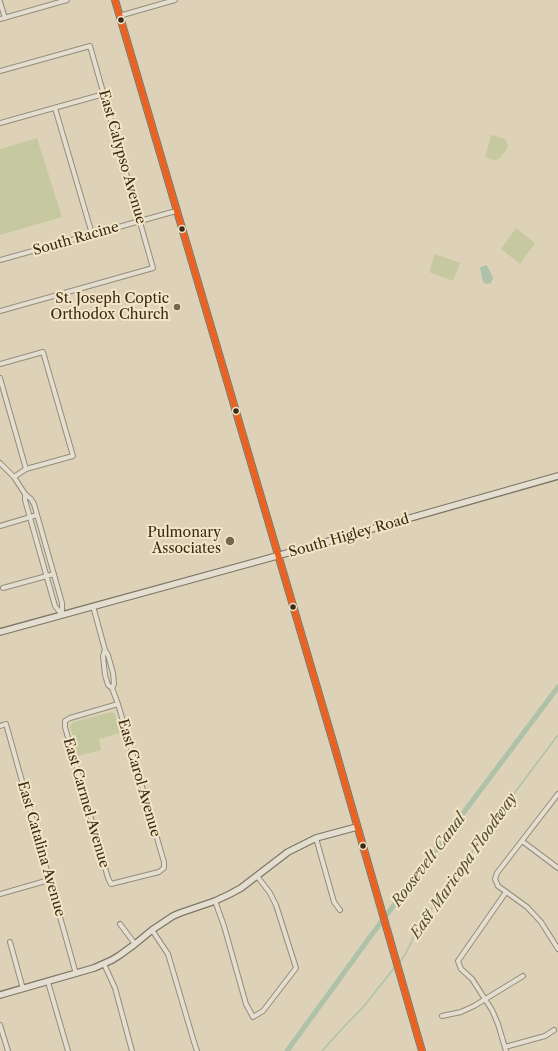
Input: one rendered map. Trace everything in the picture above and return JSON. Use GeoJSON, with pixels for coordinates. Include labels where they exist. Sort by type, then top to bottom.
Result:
{"type":"FeatureCollection","features":[{"type":"Feature","properties":{"kind":"main road"},"geometry":{"type":"LineString","coordinates":[[115,0],[422,1051]]}},
{"type":"Feature","properties":{"kind":"main road","name":"South Higley Road"},"geometry":{"type":"LineString","coordinates":[[0,632],[278,556],[558,476]]}},
{"type":"Feature","properties":{"kind":"main road"},"geometry":{"type":"LineString","coordinates":[[0,995],[76,974],[104,964],[120,955],[152,930],[180,913],[214,901],[241,888],[288,852],[316,838],[357,827]]}},
{"type":"Feature","properties":{"kind":"street"},"geometry":{"type":"LineString","coordinates":[[0,2],[2,18],[50,2],[67,0]]}},
{"type":"Feature","properties":{"kind":"street"},"geometry":{"type":"LineString","coordinates":[[119,16],[175,0]]}},
{"type":"Feature","properties":{"kind":"street","name":"East Calypso Avenue"},"geometry":{"type":"LineString","coordinates":[[0,71],[90,46],[153,268],[0,311]]}},
{"type":"Feature","properties":{"kind":"street"},"geometry":{"type":"LineString","coordinates":[[0,123],[104,94]]}},
{"type":"Feature","properties":{"kind":"street"},"geometry":{"type":"LineString","coordinates":[[55,108],[92,234]]}},
{"type":"Feature","properties":{"kind":"street","name":"South Racine"},"geometry":{"type":"LineString","coordinates":[[0,260],[176,211]]}},
{"type":"Feature","properties":{"kind":"street"},"geometry":{"type":"LineString","coordinates":[[0,364],[43,352],[73,456],[26,469],[14,477]]}},
{"type":"Feature","properties":{"kind":"street"},"geometry":{"type":"LineString","coordinates":[[0,378],[26,469]]}},
{"type":"Feature","properties":{"kind":"street"},"geometry":{"type":"LineString","coordinates":[[0,463],[14,477],[25,494],[31,499],[54,574],[62,604],[62,615]]}},
{"type":"Feature","properties":{"kind":"street"},"geometry":{"type":"LineString","coordinates":[[25,494],[25,500],[55,606],[62,615]]}},
{"type":"Feature","properties":{"kind":"street"},"geometry":{"type":"LineString","coordinates":[[0,526],[37,515]]}},
{"type":"Feature","properties":{"kind":"street"},"geometry":{"type":"LineString","coordinates":[[3,588],[54,574]]}},
{"type":"Feature","properties":{"kind":"street","name":"East Carol Avenue"},"geometry":{"type":"LineString","coordinates":[[93,606],[113,673],[114,684],[112,688]]}},
{"type":"Feature","properties":{"kind":"street","name":"East Carol Avenue"},"geometry":{"type":"LineString","coordinates":[[105,650],[103,656],[105,675],[108,685],[112,688],[118,704],[164,862],[164,868],[159,872],[111,884]]}},
{"type":"Feature","properties":{"kind":"street","name":"East Carmel Avenue"},"geometry":{"type":"LineString","coordinates":[[111,884],[86,803],[65,727],[65,721],[70,718],[118,704]]}},
{"type":"Feature","properties":{"kind":"street","name":"East Catalina Avenue"},"geometry":{"type":"LineString","coordinates":[[0,726],[6,724],[76,974]]}},
{"type":"Feature","properties":{"kind":"street"},"geometry":{"type":"LineString","coordinates":[[558,794],[497,873],[495,879],[498,886],[526,907],[541,922],[558,949]]}},
{"type":"Feature","properties":{"kind":"street"},"geometry":{"type":"LineString","coordinates":[[316,838],[334,902],[340,910]]}},
{"type":"Feature","properties":{"kind":"street"},"geometry":{"type":"LineString","coordinates":[[522,841],[558,868]]}},
{"type":"Feature","properties":{"kind":"street"},"geometry":{"type":"LineString","coordinates":[[214,901],[224,926],[246,1004],[253,1017],[263,1011],[296,968],[276,905],[270,893],[257,876]]}},
{"type":"Feature","properties":{"kind":"street"},"geometry":{"type":"LineString","coordinates":[[0,894],[49,880]]}},
{"type":"Feature","properties":{"kind":"street"},"geometry":{"type":"LineString","coordinates":[[506,892],[458,961],[461,969],[472,978],[492,1010],[498,1024],[505,1049],[544,1036],[554,1030]]}},
{"type":"Feature","properties":{"kind":"street"},"geometry":{"type":"LineString","coordinates":[[120,924],[135,944]]}},
{"type":"Feature","properties":{"kind":"street"},"geometry":{"type":"LineString","coordinates":[[152,930],[168,954],[197,1051]]}},
{"type":"Feature","properties":{"kind":"street"},"geometry":{"type":"LineString","coordinates":[[10,942],[22,989]]}},
{"type":"Feature","properties":{"kind":"street"},"geometry":{"type":"LineString","coordinates":[[104,964],[115,988],[132,1051]]}},
{"type":"Feature","properties":{"kind":"street"},"geometry":{"type":"LineString","coordinates":[[442,1016],[461,1012],[474,1006],[524,976]]}},
{"type":"Feature","properties":{"kind":"street"},"geometry":{"type":"LineString","coordinates":[[48,982],[68,1051]]}},
{"type":"Feature","properties":{"kind":"street"},"geometry":{"type":"LineString","coordinates":[[0,1025],[8,1051]]}},
{"type":"Feature","properties":{"kind":"shaded area"},"geometry":{"type":"Polygon","coordinates":[[[493,135],[505,139],[508,145],[507,149],[499,159],[493,160],[485,157],[491,136],[493,135]]]}},
{"type":"Feature","properties":{"kind":"shaded area"},"geometry":{"type":"Polygon","coordinates":[[[37,138],[62,217],[0,235],[0,149],[37,138]]]}},
{"type":"Feature","properties":{"kind":"shaded area"},"geometry":{"type":"Polygon","coordinates":[[[516,228],[535,243],[520,264],[501,249],[516,228]]]}},
{"type":"Feature","properties":{"kind":"shaded area"},"geometry":{"type":"Polygon","coordinates":[[[435,254],[460,263],[453,281],[429,272],[435,254]]]}},
{"type":"Feature","properties":{"kind":"shaded area"},"geometry":{"type":"Polygon","coordinates":[[[487,265],[493,278],[491,283],[487,284],[483,282],[480,268],[487,265]]]}},
{"type":"Feature","properties":{"kind":"shaded area"},"geometry":{"type":"Polygon","coordinates":[[[112,712],[115,714],[120,733],[99,739],[101,750],[78,756],[70,726],[73,722],[112,712]]]}},
{"type":"Feature","properties":{"kind":"waterway","name":"Roosevelt Canal"},"geometry":{"type":"LineString","coordinates":[[287,1051],[370,937],[558,687]]}},
{"type":"Feature","properties":{"kind":"waterway","name":"East Maricopa Floodway"},"geometry":{"type":"LineString","coordinates":[[399,963],[405,955],[416,932],[440,896],[558,735]]}},
{"type":"Feature","properties":{"kind":"waterway","name":"East Maricopa Floodway"},"geometry":{"type":"LineString","coordinates":[[322,1051],[364,1006],[395,967]]}},
{"type":"Feature","properties":{"kind":"transit line"},"geometry":{"type":"LineString","coordinates":[[115,0],[334,745],[422,1051]]}},
{"type":"Feature","properties":{"kind":"place","name":"St. Joseph Coptic Orthodox Church"},"geometry":{"type":"Point","coordinates":[177,307]}},
{"type":"Feature","properties":{"kind":"place","name":"Pulmonary Associates"},"geometry":{"type":"Point","coordinates":[230,541]}}]}
